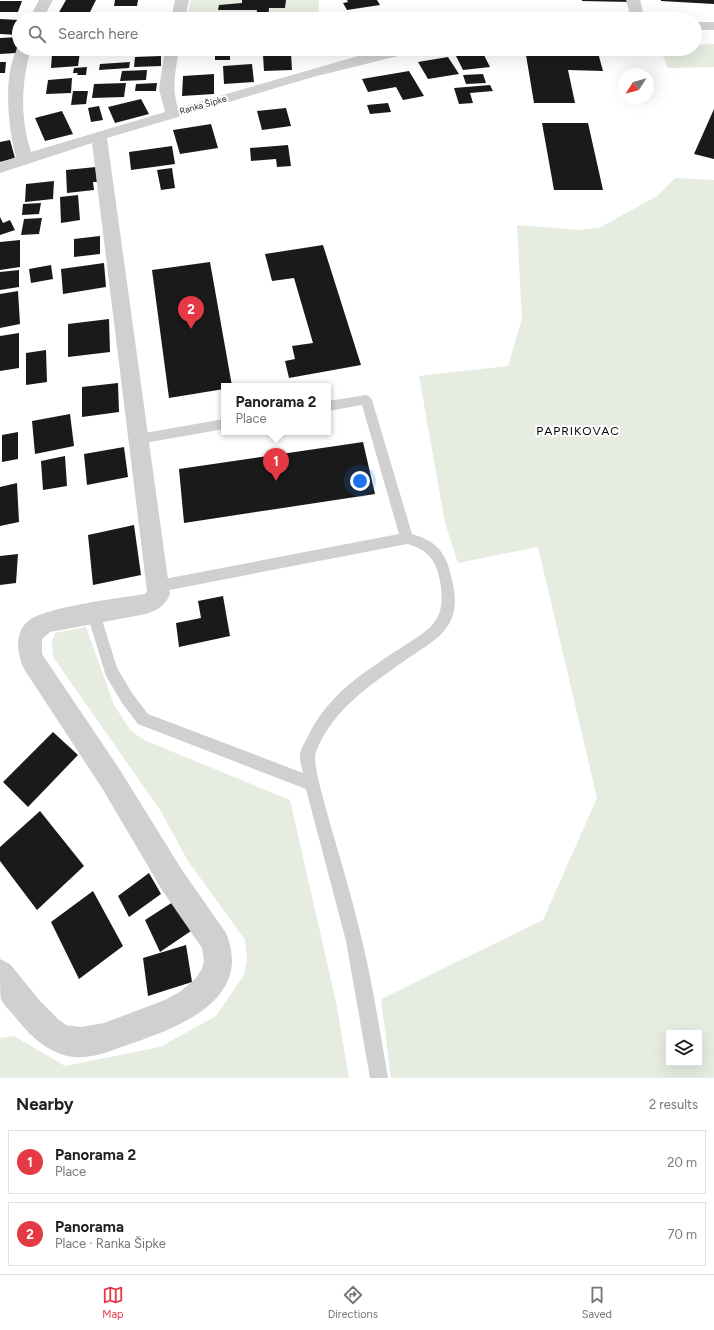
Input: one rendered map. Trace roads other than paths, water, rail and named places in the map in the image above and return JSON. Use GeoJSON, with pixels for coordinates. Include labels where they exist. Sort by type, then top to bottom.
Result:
{"type":"FeatureCollection","features":[{"type":"Feature","properties":{"kind":"street"},"geometry":{"type":"LineString","coordinates":[[40,12],[46,0]]}},
{"type":"Feature","properties":{"kind":"street"},"geometry":{"type":"LineString","coordinates":[[179,12],[182,0]]}},
{"type":"Feature","properties":{"kind":"street"},"geometry":{"type":"LineString","coordinates":[[633,0],[636,12]]}},
{"type":"Feature","properties":{"kind":"street"},"geometry":{"type":"LineString","coordinates":[[702,26],[714,26]]}},
{"type":"Feature","properties":{"kind":"street"},"geometry":{"type":"LineString","coordinates":[[23,56],[17,85],[15,120],[25,159]]}},
{"type":"Feature","properties":{"kind":"street"},"geometry":{"type":"LineString","coordinates":[[171,56],[166,95],[173,114]]}},
{"type":"Feature","properties":{"kind":"street","name":"Ranka Šipke"},"geometry":{"type":"LineString","coordinates":[[0,168],[99,136],[314,72],[380,56]]}},
{"type":"Feature","properties":{"kind":"street"},"geometry":{"type":"LineString","coordinates":[[0,974],[38,1021],[51,1034],[65,1040],[78,1042],[95,1041],[180,1010],[198,998],[211,982],[219,967],[219,953],[216,943],[172,880],[111,779],[32,661],[28,645],[31,635],[38,626],[50,622],[152,602],[159,594],[99,136]]}},
{"type":"Feature","properties":{"kind":"lane"},"geometry":{"type":"LineString","coordinates":[[331,406],[366,400],[407,538]]}},
{"type":"Feature","properties":{"kind":"lane"},"geometry":{"type":"LineString","coordinates":[[139,439],[221,425]]}},
{"type":"Feature","properties":{"kind":"lane"},"geometry":{"type":"LineString","coordinates":[[159,586],[407,538],[423,544],[435,553],[442,565],[448,590],[449,605],[443,622],[432,634],[362,682],[332,710],[319,729],[307,754],[312,784],[354,941],[379,1078]]}},
{"type":"Feature","properties":{"kind":"lane"},"geometry":{"type":"LineString","coordinates":[[94,614],[111,671],[127,698],[143,719],[312,784]]}},
{"type":"Feature","properties":{"kind":"place","name":"Panorama"},"geometry":{"type":"Point","coordinates":[191,329]}},
{"type":"Feature","properties":{"kind":"place","name":"Panorama 2"},"geometry":{"type":"Point","coordinates":[276,481]}},
{"type":"Feature","properties":{"kind":"district","name":"PAPRIKOVAC"},"geometry":{"type":"Point","coordinates":[578,431]}}]}
